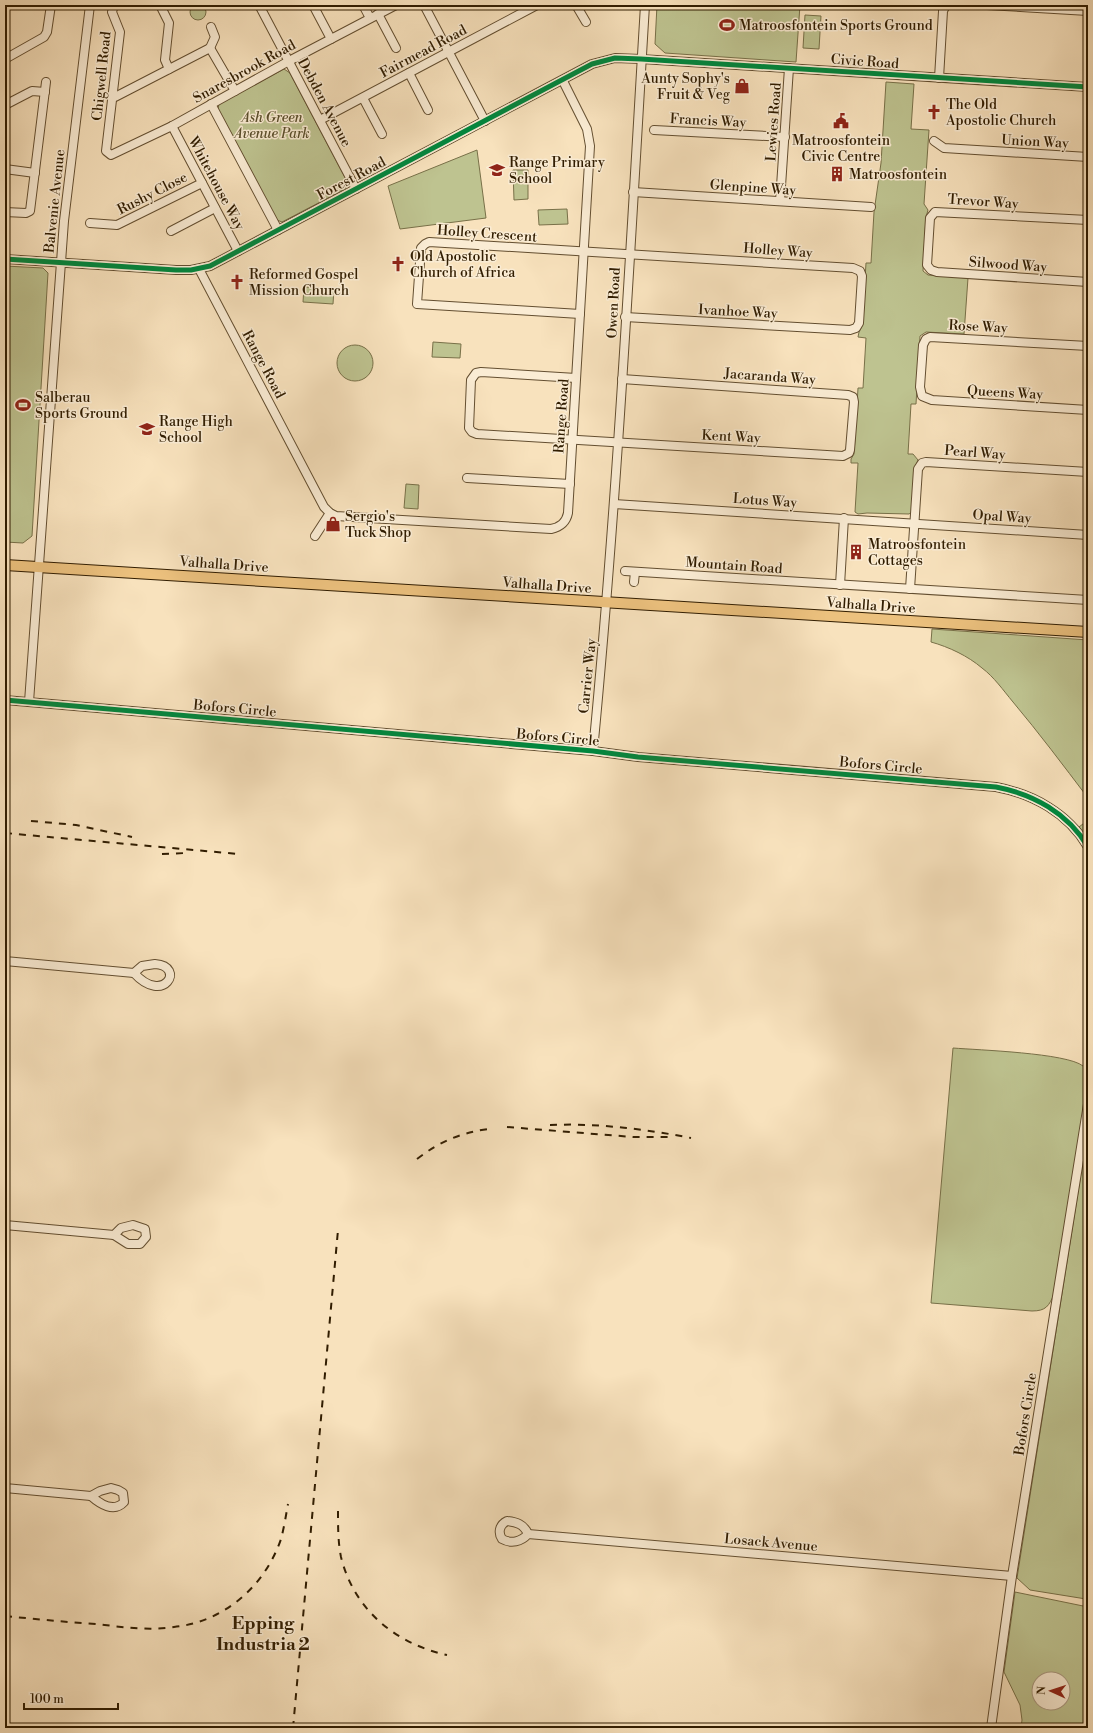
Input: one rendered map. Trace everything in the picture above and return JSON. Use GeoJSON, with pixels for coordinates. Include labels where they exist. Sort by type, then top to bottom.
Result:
{"type":"FeatureCollection","features":[{"type":"Feature","properties":{"kind":"main road","name":"Valhalla Drive"},"geometry":{"type":"LineString","coordinates":[[5,565],[1088,632]]}},
{"type":"Feature","properties":{"kind":"street"},"geometry":{"type":"LineString","coordinates":[[5,58],[44,37],[47,32],[50,5]]}},
{"type":"Feature","properties":{"kind":"street","name":"Balvenie Avenue"},"geometry":{"type":"LineString","coordinates":[[29,702],[40,568],[64,221],[90,5]]}},
{"type":"Feature","properties":{"kind":"street","name":"Chigwell Road"},"geometry":{"type":"LineString","coordinates":[[106,151],[120,32],[113,14],[114,5]]}},
{"type":"Feature","properties":{"kind":"street"},"geometry":{"type":"LineString","coordinates":[[160,5],[169,23],[165,60],[169,68]]}},
{"type":"Feature","properties":{"kind":"street","name":"Debden Avenue"},"geometry":{"type":"LineString","coordinates":[[259,5],[356,189]]}},
{"type":"Feature","properties":{"kind":"street"},"geometry":{"type":"LineString","coordinates":[[313,5],[331,39]]}},
{"type":"Feature","properties":{"kind":"street"},"geometry":{"type":"LineString","coordinates":[[363,5],[370,18]]}},
{"type":"Feature","properties":{"kind":"street","name":"Snaresbrook Road"},"geometry":{"type":"LineString","coordinates":[[106,151],[108,154],[113,155],[172,126],[289,61],[396,5]]}},
{"type":"Feature","properties":{"kind":"street"},"geometry":{"type":"LineString","coordinates":[[424,5],[485,121]]}},
{"type":"Feature","properties":{"kind":"street","name":"Fairmead Road"},"geometry":{"type":"LineString","coordinates":[[320,120],[536,5]]}},
{"type":"Feature","properties":{"kind":"street"},"geometry":{"type":"LineString","coordinates":[[576,5],[586,22]]}},
{"type":"Feature","properties":{"kind":"street","name":"Owen Road"},"geometry":{"type":"LineString","coordinates":[[607,603],[645,5]]}},
{"type":"Feature","properties":{"kind":"street"},"geometry":{"type":"LineString","coordinates":[[939,78],[943,11],[946,5]]}},
{"type":"Feature","properties":{"kind":"street"},"geometry":{"type":"LineString","coordinates":[[987,5],[1088,11]]}},
{"type":"Feature","properties":{"kind":"street"},"geometry":{"type":"LineString","coordinates":[[378,14],[396,48]]}},
{"type":"Feature","properties":{"kind":"street"},"geometry":{"type":"LineString","coordinates":[[112,97],[115,97],[210,48],[215,37],[211,26]]}},
{"type":"Feature","properties":{"kind":"street"},"geometry":{"type":"LineString","coordinates":[[210,48],[235,91]]}},
{"type":"Feature","properties":{"kind":"street","name":"Forest Road"},"geometry":{"type":"LineString","coordinates":[[5,259],[176,270],[199,269],[210,266],[592,64],[603,60],[621,58],[641,59]]}},
{"type":"Feature","properties":{"kind":"street","name":"Civic Road"},"geometry":{"type":"LineString","coordinates":[[641,59],[1088,87]]}},
{"type":"Feature","properties":{"kind":"street","name":"Lewies Road"},"geometry":{"type":"LineString","coordinates":[[780,201],[790,68]]}},
{"type":"Feature","properties":{"kind":"street"},"geometry":{"type":"LineString","coordinates":[[409,73],[428,110]]}},
{"type":"Feature","properties":{"kind":"street","name":"Range Road"},"geometry":{"type":"LineString","coordinates":[[199,269],[324,506],[330,514],[336,516],[551,529],[560,526],[566,520],[570,484],[590,153],[590,139],[587,129],[562,80]]}},
{"type":"Feature","properties":{"kind":"street"},"geometry":{"type":"LineString","coordinates":[[5,212],[26,214],[30,211],[46,82]]}},
{"type":"Feature","properties":{"kind":"street"},"geometry":{"type":"LineString","coordinates":[[5,105],[32,91],[45,92]]}},
{"type":"Feature","properties":{"kind":"street"},"geometry":{"type":"LineString","coordinates":[[363,98],[382,134]]}},
{"type":"Feature","properties":{"kind":"street"},"geometry":{"type":"LineString","coordinates":[[211,104],[278,230]]}},
{"type":"Feature","properties":{"kind":"street","name":"Whitehouse Way"},"geometry":{"type":"LineString","coordinates":[[172,126],[238,251]]}},
{"type":"Feature","properties":{"kind":"street","name":"Francis Way"},"geometry":{"type":"LineString","coordinates":[[654,130],[785,137]]}},
{"type":"Feature","properties":{"kind":"street","name":"Union Way"},"geometry":{"type":"LineString","coordinates":[[934,141],[944,148],[1088,157]]}},
{"type":"Feature","properties":{"kind":"street"},"geometry":{"type":"LineString","coordinates":[[5,169],[35,173]]}},
{"type":"Feature","properties":{"kind":"street","name":"Rushy Close"},"geometry":{"type":"LineString","coordinates":[[90,223],[118,225],[202,183]]}},
{"type":"Feature","properties":{"kind":"street","name":"Glenpine Way"},"geometry":{"type":"LineString","coordinates":[[633,192],[871,208]]}},
{"type":"Feature","properties":{"kind":"street"},"geometry":{"type":"LineString","coordinates":[[171,230],[215,208]]}},
{"type":"Feature","properties":{"kind":"street","name":"Trevor Way"},"geometry":{"type":"LineString","coordinates":[[928,268],[930,218],[935,212],[1088,220]]}},
{"type":"Feature","properties":{"kind":"street","name":"Holley Crescent"},"geometry":{"type":"LineString","coordinates":[[580,314],[418,304],[422,246],[429,242],[629,254]]}},
{"type":"Feature","properties":{"kind":"street","name":"Holley Way"},"geometry":{"type":"LineString","coordinates":[[629,254],[853,268],[860,271],[862,279],[859,322],[856,328],[850,330]]}},
{"type":"Feature","properties":{"kind":"street","name":"Silwood Way"},"geometry":{"type":"LineString","coordinates":[[928,268],[937,272],[1088,282]]}},
{"type":"Feature","properties":{"kind":"street","name":"Ivanhoe Way"},"geometry":{"type":"LineString","coordinates":[[625,317],[850,330]]}},
{"type":"Feature","properties":{"kind":"street","name":"Rose Way"},"geometry":{"type":"LineString","coordinates":[[922,396],[920,387],[923,345],[928,337],[1088,346]]}},
{"type":"Feature","properties":{"kind":"street","name":"Kent Way"},"geometry":{"type":"LineString","coordinates":[[576,378],[478,372],[472,378],[468,425],[472,432],[477,434],[843,456]]}},
{"type":"Feature","properties":{"kind":"street","name":"Jacaranda Way"},"geometry":{"type":"LineString","coordinates":[[622,379],[851,396],[854,402],[850,450],[849,453],[843,456]]}},
{"type":"Feature","properties":{"kind":"street","name":"Queens Way"},"geometry":{"type":"LineString","coordinates":[[922,396],[932,400],[1088,410]]}},
{"type":"Feature","properties":{"kind":"street","name":"Pearl Way"},"geometry":{"type":"LineString","coordinates":[[915,523],[918,469],[922,463],[926,462],[1088,472]]}},
{"type":"Feature","properties":{"kind":"street"},"geometry":{"type":"LineString","coordinates":[[467,478],[570,484]]}},
{"type":"Feature","properties":{"kind":"street","name":"Lotus Way"},"geometry":{"type":"LineString","coordinates":[[614,504],[915,523]]}},
{"type":"Feature","properties":{"kind":"street"},"geometry":{"type":"LineString","coordinates":[[315,536],[330,514]]}},
{"type":"Feature","properties":{"kind":"street"},"geometry":{"type":"LineString","coordinates":[[840,585],[844,518]]}},
{"type":"Feature","properties":{"kind":"street"},"geometry":{"type":"LineString","coordinates":[[910,589],[915,523]]}},
{"type":"Feature","properties":{"kind":"street","name":"Opal Way"},"geometry":{"type":"LineString","coordinates":[[915,523],[1088,534]]}},
{"type":"Feature","properties":{"kind":"street","name":"Mountain Road"},"geometry":{"type":"LineString","coordinates":[[625,572],[1088,600]]}},
{"type":"Feature","properties":{"kind":"street"},"geometry":{"type":"LineString","coordinates":[[634,582],[635,572]]}},
{"type":"Feature","properties":{"kind":"street","name":"Carrier Way"},"geometry":{"type":"LineString","coordinates":[[593,752],[607,603]]}},
{"type":"Feature","properties":{"kind":"street","name":"Bofors Circle"},"geometry":{"type":"LineString","coordinates":[[5,700],[640,757],[996,787],[1025,794],[1048,806],[1073,827],[1088,847]]}},
{"type":"Feature","properties":{"kind":"street"},"geometry":{"type":"LineString","coordinates":[[5,961],[134,973]]}},
{"type":"Feature","properties":{"kind":"street","name":"Bofors Circle"},"geometry":{"type":"LineString","coordinates":[[991,1728],[1012,1576],[1088,1104]]}},
{"type":"Feature","properties":{"kind":"street"},"geometry":{"type":"LineString","coordinates":[[5,1225],[114,1234]]}},
{"type":"Feature","properties":{"kind":"street"},"geometry":{"type":"LineString","coordinates":[[5,1488],[91,1496]]}},
{"type":"Feature","properties":{"kind":"street","name":"Losack Avenue"},"geometry":{"type":"LineString","coordinates":[[528,1534],[1012,1576]]}},
{"type":"Feature","properties":{"kind":"green space"},"geometry":{"type":"Polygon","coordinates":[[[198,4],[204,6],[206,12],[204,18],[198,20],[192,18],[190,12],[192,6],[198,4]]]}},
{"type":"Feature","properties":{"kind":"green space","name":"Matroosfontein Sports Ground"},"geometry":{"type":"Polygon","coordinates":[[[657,5],[800,5],[796,62],[665,53],[655,44],[657,5]]]}},
{"type":"Feature","properties":{"kind":"green space"},"geometry":{"type":"Polygon","coordinates":[[[805,15],[821,16],[819,49],[803,48],[805,15]]]}},
{"type":"Feature","properties":{"kind":"green space","name":"Ash Green Avenue Park"},"geometry":{"type":"Polygon","coordinates":[[[284,69],[290,73],[348,183],[345,189],[282,222],[277,220],[218,109],[219,104],[284,69]]]}},
{"type":"Feature","properties":{"kind":"green space"},"geometry":{"type":"Polygon","coordinates":[[[886,82],[914,84],[911,129],[929,130],[924,204],[928,210],[926,217],[923,271],[928,275],[968,278],[964,334],[926,332],[920,336],[916,404],[911,404],[908,454],[913,454],[918,460],[915,467],[912,512],[909,514],[858,514],[855,512],[858,463],[851,463],[851,459],[854,454],[858,388],[863,388],[866,338],[858,337],[862,326],[866,263],[871,263],[874,212],[881,163],[886,82]]]}},
{"type":"Feature","properties":{"kind":"green space"},"geometry":{"type":"Polygon","coordinates":[[[477,150],[486,218],[400,229],[388,186],[477,150]]]}},
{"type":"Feature","properties":{"kind":"green space"},"geometry":{"type":"Polygon","coordinates":[[[513,170],[528,170],[528,199],[514,200],[513,170]]]}},
{"type":"Feature","properties":{"kind":"green space"},"geometry":{"type":"Polygon","coordinates":[[[567,209],[568,224],[539,225],[538,210],[567,209]]]}},
{"type":"Feature","properties":{"kind":"green space","name":"Salberau Sports Ground"},"geometry":{"type":"Polygon","coordinates":[[[5,266],[43,268],[48,273],[32,536],[23,543],[5,542],[5,266]]]}},
{"type":"Feature","properties":{"kind":"green space"},"geometry":{"type":"Polygon","coordinates":[[[304,287],[334,289],[333,304],[303,302],[304,287]]]}},
{"type":"Feature","properties":{"kind":"green space"},"geometry":{"type":"Polygon","coordinates":[[[433,342],[461,344],[460,358],[432,357],[433,342]]]}},
{"type":"Feature","properties":{"kind":"green space"},"geometry":{"type":"Polygon","coordinates":[[[355,345],[368,350],[373,363],[368,376],[355,381],[342,376],[337,363],[342,350],[355,345]]]}},
{"type":"Feature","properties":{"kind":"green space"},"geometry":{"type":"Polygon","coordinates":[[[406,484],[419,485],[418,509],[404,508],[406,484]]]}},
{"type":"Feature","properties":{"kind":"green space"},"geometry":{"type":"Polygon","coordinates":[[[932,629],[1088,640],[1088,798],[1042,737],[994,680],[977,664],[964,656],[945,646],[931,642],[932,629]]]}},
{"type":"Feature","properties":{"kind":"green space"},"geometry":{"type":"Polygon","coordinates":[[[1088,820],[1088,840],[1079,827],[1088,820]]]}},
{"type":"Feature","properties":{"kind":"green space"},"geometry":{"type":"Polygon","coordinates":[[[953,1048],[1041,1055],[1074,1062],[1086,1069],[1088,1080],[1054,1294],[1049,1305],[1044,1309],[1032,1311],[931,1303],[953,1048]]]}},
{"type":"Feature","properties":{"kind":"green space"},"geometry":{"type":"Polygon","coordinates":[[[1088,1129],[1088,1598],[1086,1599],[1030,1590],[1017,1578],[1088,1129]]]}},
{"type":"Feature","properties":{"kind":"green space"},"geometry":{"type":"Polygon","coordinates":[[[1015,1592],[1088,1607],[1088,1728],[1021,1728],[1022,1720],[1020,1705],[1004,1672],[1015,1592]]]}},
{"type":"Feature","properties":{"kind":"railway"},"geometry":{"type":"LineString","coordinates":[[31,821],[76,825],[132,837]]}},
{"type":"Feature","properties":{"kind":"railway"},"geometry":{"type":"LineString","coordinates":[[5,833],[238,854]]}},
{"type":"Feature","properties":{"kind":"railway"},"geometry":{"type":"LineString","coordinates":[[162,854],[186,853]]}},
{"type":"Feature","properties":{"kind":"railway"},"geometry":{"type":"LineString","coordinates":[[550,1125],[621,1127],[691,1138]]}},
{"type":"Feature","properties":{"kind":"railway"},"geometry":{"type":"LineString","coordinates":[[507,1127],[633,1137],[673,1137]]}},
{"type":"Feature","properties":{"kind":"railway"},"geometry":{"type":"LineString","coordinates":[[417,1159],[450,1139],[468,1133],[488,1129]]}},
{"type":"Feature","properties":{"kind":"railway"},"geometry":{"type":"LineString","coordinates":[[293,1728],[338,1230]]}},
{"type":"Feature","properties":{"kind":"railway"},"geometry":{"type":"LineString","coordinates":[[5,1616],[145,1629],[192,1624],[210,1618],[240,1599],[265,1572],[281,1539],[288,1504]]}},
{"type":"Feature","properties":{"kind":"railway"},"geometry":{"type":"LineString","coordinates":[[338,1511],[341,1557],[347,1576],[356,1593],[367,1608],[380,1622],[394,1633],[428,1650],[447,1655]]}},
{"type":"Feature","properties":{"kind":"cycle path"},"geometry":{"type":"LineString","coordinates":[[5,259],[176,270],[191,270],[210,266],[592,64],[615,58],[1088,87]]}},
{"type":"Feature","properties":{"kind":"cycle path"},"geometry":{"type":"LineString","coordinates":[[5,700],[593,751],[638,757],[996,787],[1010,790],[1036,800],[1048,807],[1070,824],[1088,847]]}},
{"type":"Feature","properties":{"kind":"place","name":"Matroosfontein Sports Ground"},"geometry":{"type":"Point","coordinates":[727,25]}},
{"type":"Feature","properties":{"kind":"place","name":"Aunty Sophy's Fruit & Veg"},"geometry":{"type":"Point","coordinates":[742,86]}},
{"type":"Feature","properties":{"kind":"place","name":"The Old Apostolic Church"},"geometry":{"type":"Point","coordinates":[934,112]}},
{"type":"Feature","properties":{"kind":"place","name":"Matroosfontein Civic Centre"},"geometry":{"type":"Point","coordinates":[841,121]}},
{"type":"Feature","properties":{"kind":"place","name":"Range Primary School"},"geometry":{"type":"Point","coordinates":[497,170]}},
{"type":"Feature","properties":{"kind":"place","name":"Matroosfontein"},"geometry":{"type":"Point","coordinates":[837,174]}},
{"type":"Feature","properties":{"kind":"place","name":"Old Apostolic Church of Africa"},"geometry":{"type":"Point","coordinates":[398,264]}},
{"type":"Feature","properties":{"kind":"place","name":"Reformed Gospel Mission Church"},"geometry":{"type":"Point","coordinates":[237,282]}},
{"type":"Feature","properties":{"kind":"place","name":"Salberau Sports Ground"},"geometry":{"type":"Point","coordinates":[23,405]}},
{"type":"Feature","properties":{"kind":"place","name":"Range High School"},"geometry":{"type":"Point","coordinates":[147,429]}},
{"type":"Feature","properties":{"kind":"place","name":"Sergio's Tuck Shop"},"geometry":{"type":"Point","coordinates":[333,524]}},
{"type":"Feature","properties":{"kind":"place","name":"Matroosfontein Cottages"},"geometry":{"type":"Point","coordinates":[856,552]}},
{"type":"Feature","properties":{"kind":"district","name":"Epping Industria 2"},"geometry":{"type":"Point","coordinates":[263,1633]}}]}
